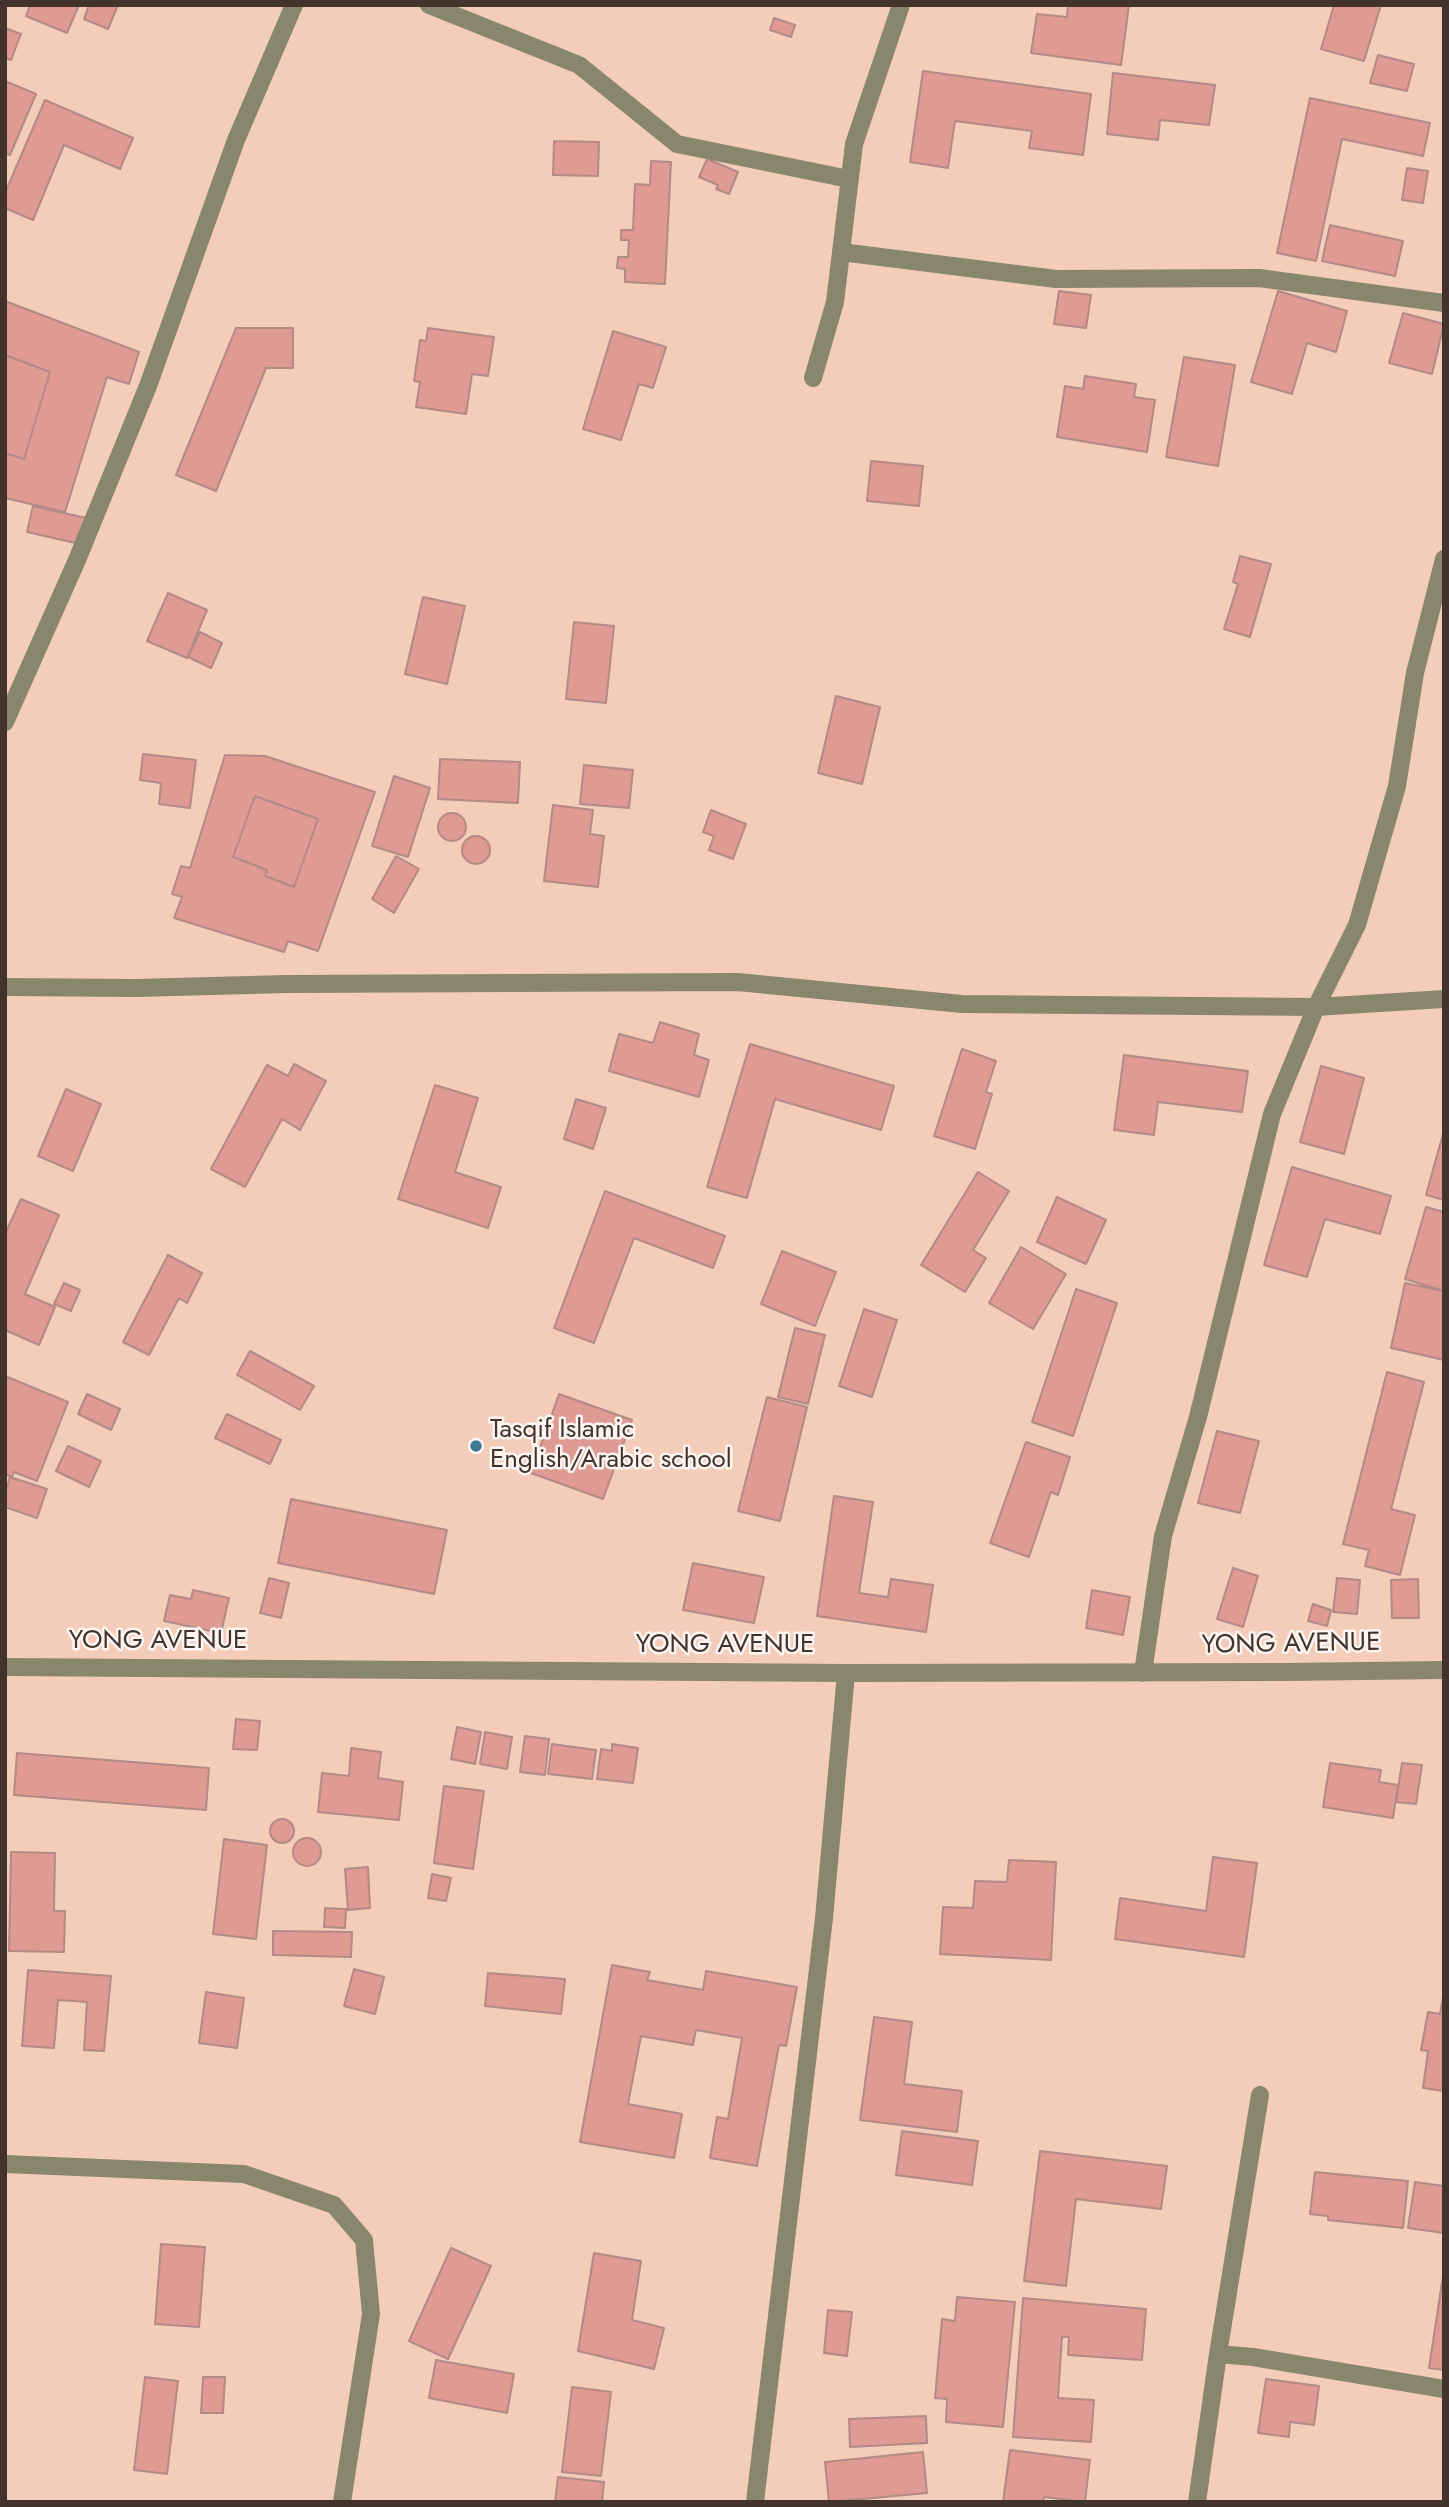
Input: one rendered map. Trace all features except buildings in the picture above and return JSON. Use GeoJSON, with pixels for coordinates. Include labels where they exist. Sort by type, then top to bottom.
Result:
{"type":"FeatureCollection","features":[{"type":"Feature","properties":{"kind":"street"},"geometry":{"type":"LineString","coordinates":[[5,722],[77,560],[148,386],[236,139],[294,5]]}},
{"type":"Feature","properties":{"kind":"street"},"geometry":{"type":"LineString","coordinates":[[429,5],[579,65],[677,144],[849,179]]}},
{"type":"Feature","properties":{"kind":"street"},"geometry":{"type":"LineString","coordinates":[[813,378],[835,302],[854,144],[901,5]]}},
{"type":"Feature","properties":{"kind":"street"},"geometry":{"type":"LineString","coordinates":[[841,252],[1056,279],[1259,278],[1444,303]]}},
{"type":"Feature","properties":{"kind":"street"},"geometry":{"type":"LineString","coordinates":[[1143,1672],[1163,1536],[1198,1417],[1272,1114],[1316,1007],[1357,925],[1397,786],[1415,673],[1444,559]]}},
{"type":"Feature","properties":{"kind":"street"},"geometry":{"type":"LineString","coordinates":[[5,987],[738,982],[962,1004],[1316,1007],[1444,999]]}},
{"type":"Feature","properties":{"kind":"street","name":"YONG AVENUE"},"geometry":{"type":"LineString","coordinates":[[5,1667],[846,1673],[1444,1670]]}},
{"type":"Feature","properties":{"kind":"street"},"geometry":{"type":"LineString","coordinates":[[755,2502],[824,1917],[846,1673]]}},
{"type":"Feature","properties":{"kind":"street"},"geometry":{"type":"LineString","coordinates":[[1197,2502],[1260,2095]]}},
{"type":"Feature","properties":{"kind":"street"},"geometry":{"type":"LineString","coordinates":[[5,2164],[244,2175],[334,2205],[364,2240],[371,2314],[342,2502]]}},
{"type":"Feature","properties":{"kind":"street"},"geometry":{"type":"LineString","coordinates":[[1218,2354],[1253,2357],[1444,2389]]}},
{"type":"Feature","properties":{"kind":"place","name":"Tasqif Islamic English/Arabic school"},"geometry":{"type":"Point","coordinates":[476,1446]}}]}
